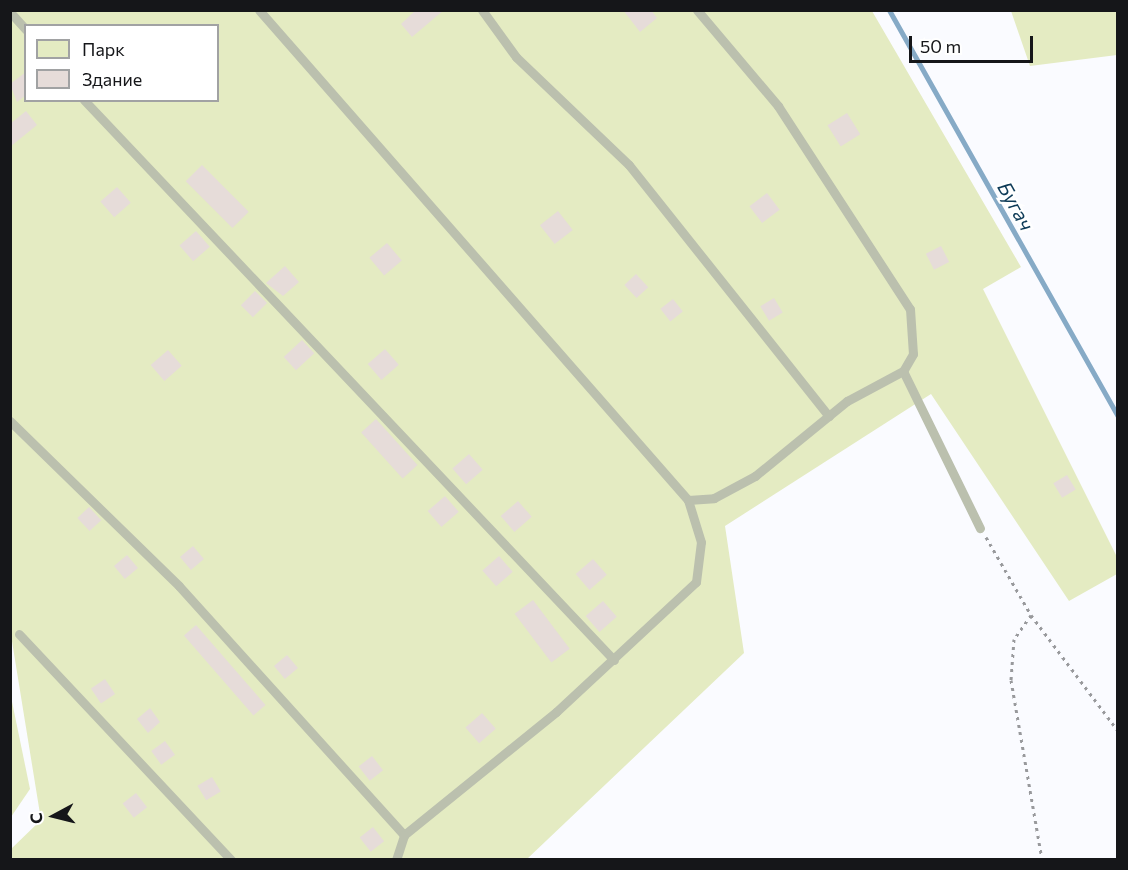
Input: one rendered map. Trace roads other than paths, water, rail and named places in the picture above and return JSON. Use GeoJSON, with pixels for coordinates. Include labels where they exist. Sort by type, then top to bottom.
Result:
{"type":"FeatureCollection","features":[{"type":"Feature","properties":{"kind":"lane"},"geometry":{"type":"LineString","coordinates":[[259,10],[688,500],[701,542],[696,582],[614,660],[404,835],[396,860]]}},
{"type":"Feature","properties":{"kind":"lane"},"geometry":{"type":"LineString","coordinates":[[482,10],[516,57],[629,165],[829,416]]}},
{"type":"Feature","properties":{"kind":"lane"},"geometry":{"type":"LineString","coordinates":[[688,500],[714,498],[755,476],[829,416],[903,371],[913,354],[910,309],[778,106],[697,10]]}},
{"type":"Feature","properties":{"kind":"lane"},"geometry":{"type":"LineString","coordinates":[[10,12],[24,28]]}},
{"type":"Feature","properties":{"kind":"lane"},"geometry":{"type":"LineString","coordinates":[[86,102],[614,660]]}},
{"type":"Feature","properties":{"kind":"lane"},"geometry":{"type":"LineString","coordinates":[[903,371],[980,528]]}},
{"type":"Feature","properties":{"kind":"lane"},"geometry":{"type":"LineString","coordinates":[[10,421],[179,586],[404,835]]}},
{"type":"Feature","properties":{"kind":"lane"},"geometry":{"type":"LineString","coordinates":[[19,634],[231,860]]}},
{"type":"Feature","properties":{"kind":"waterway","name":"Бугач"},"geometry":{"type":"LineString","coordinates":[[889,10],[1118,416]]}}]}
